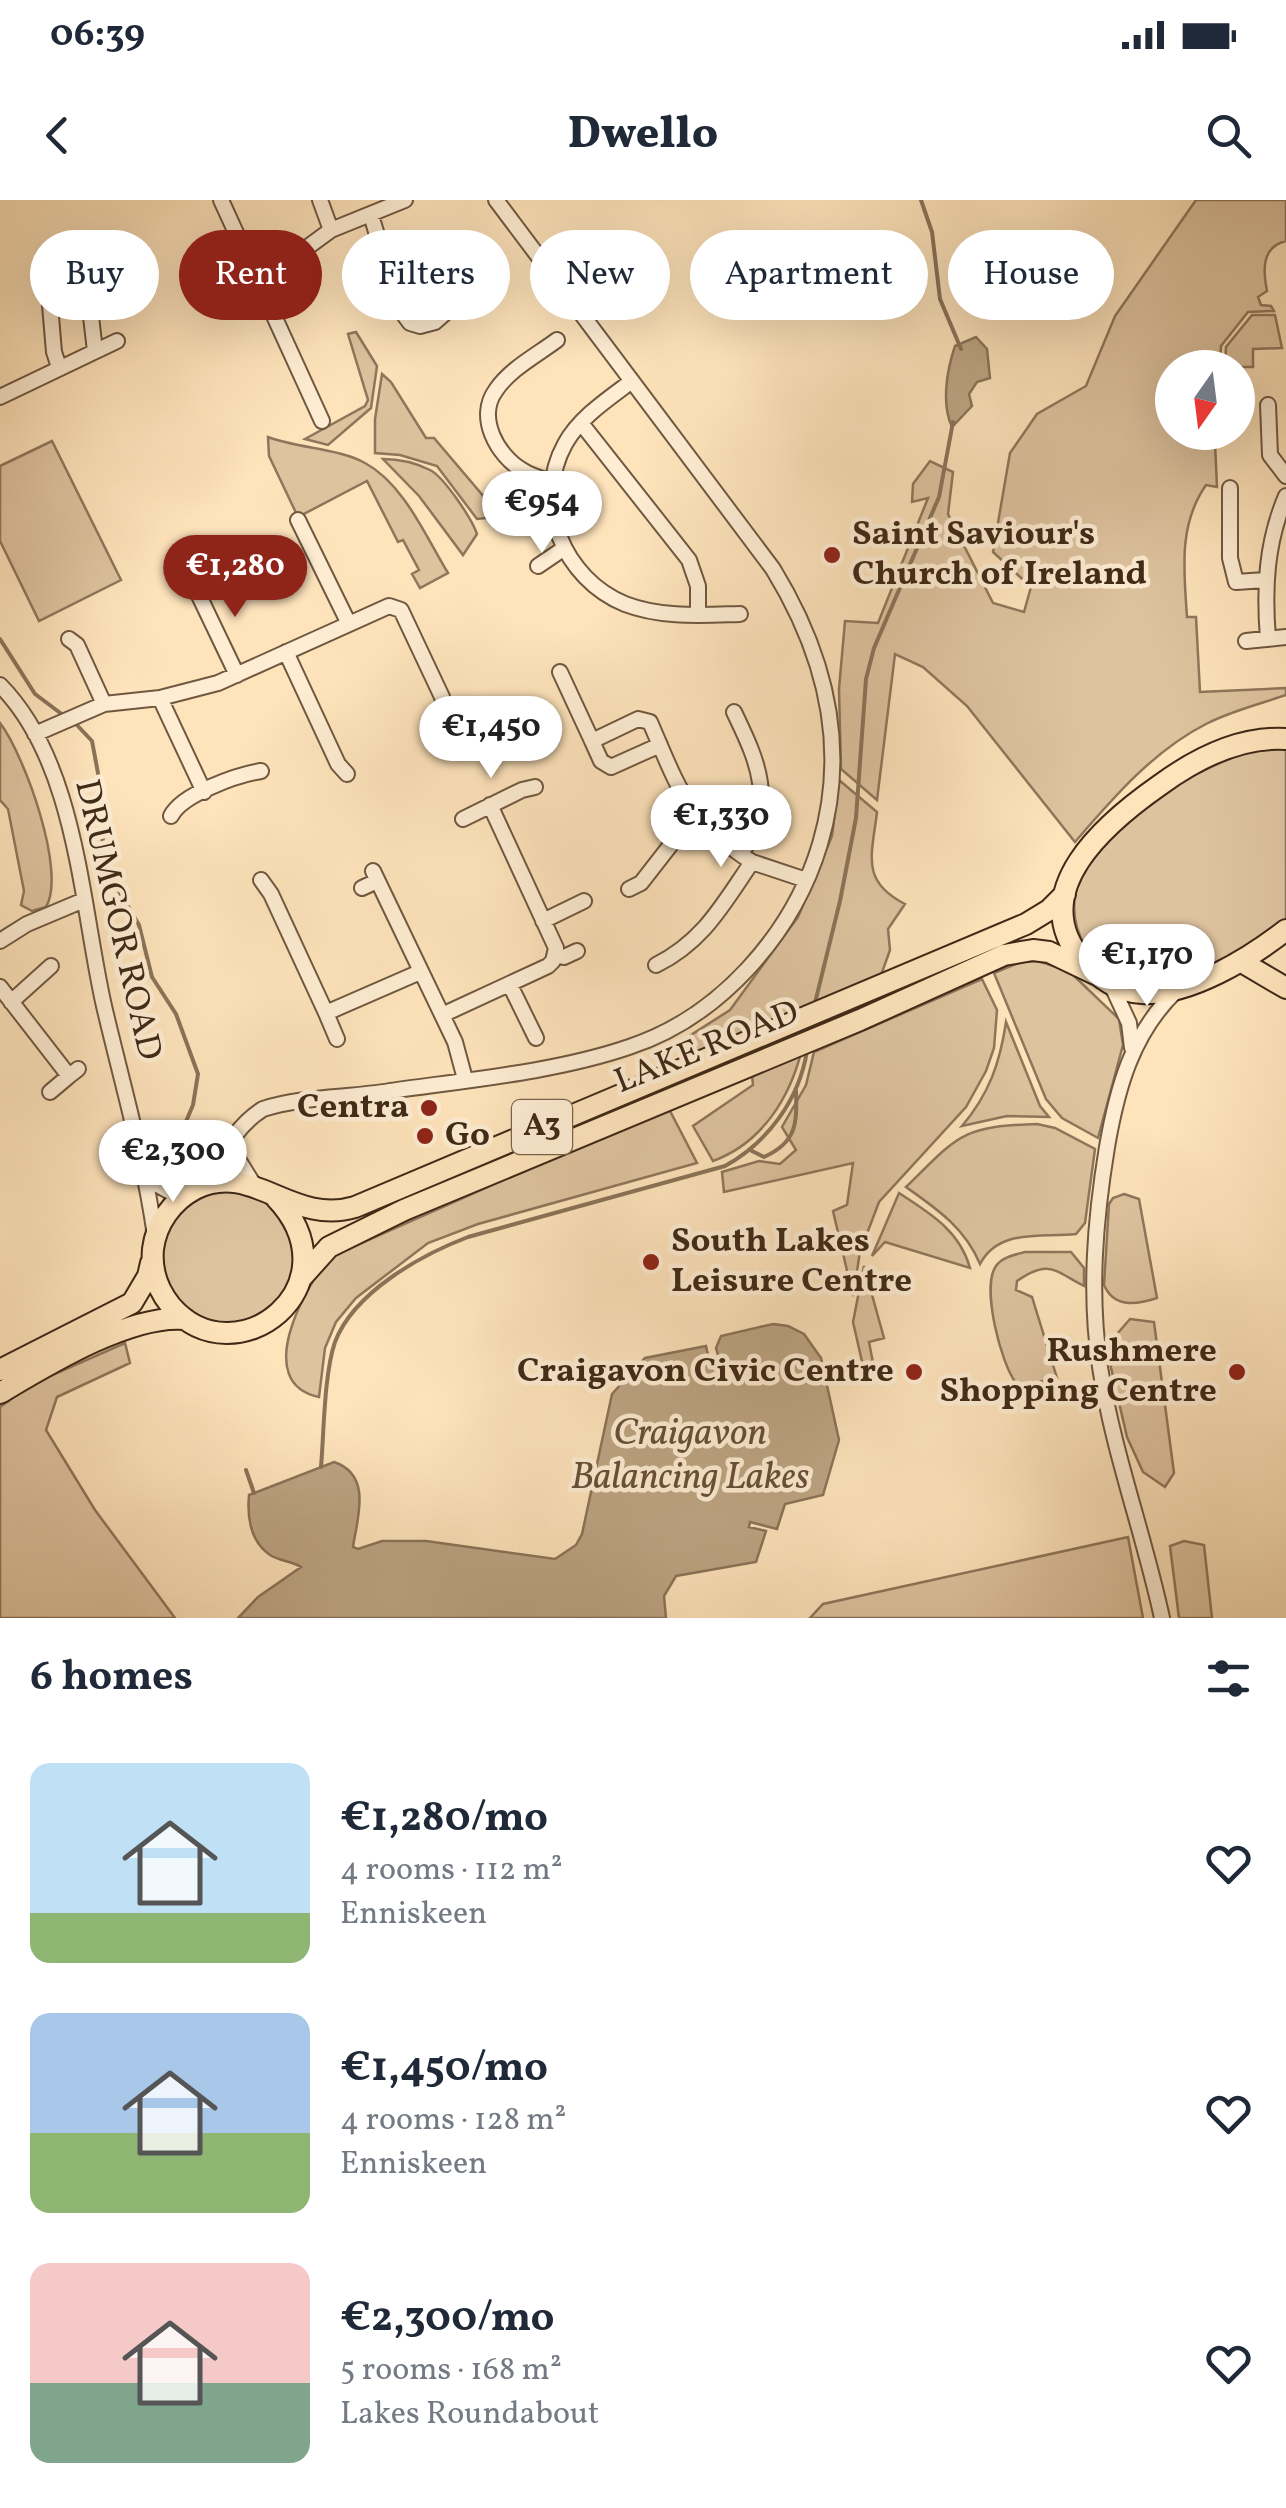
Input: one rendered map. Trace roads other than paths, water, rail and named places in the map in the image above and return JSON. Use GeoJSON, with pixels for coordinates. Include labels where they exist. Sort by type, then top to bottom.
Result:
{"type":"FeatureCollection","features":[{"type":"Feature","properties":{"kind":"highway","name":"A3"},"geometry":{"type":"LineString","coordinates":[[1065,894],[1084,851],[1116,818],[1152,790],[1190,764],[1233,746],[1254,740],[1286,739]]}},
{"type":"Feature","properties":{"kind":"highway"},"geometry":{"type":"LineString","coordinates":[[1065,894],[1068,937],[1073,948],[1103,979]]}},
{"type":"Feature","properties":{"kind":"highway","name":"LAKE ROAD"},"geometry":{"type":"LineString","coordinates":[[276,1198],[316,1212],[337,1213],[355,1208],[1026,924],[1065,894]]}},
{"type":"Feature","properties":{"kind":"highway","name":"A3"},"geometry":{"type":"LineString","coordinates":[[1103,979],[1142,993],[1180,987],[1240,962],[1286,930]]}},
{"type":"Feature","properties":{"kind":"highway","name":"LAKE ROAD"},"geometry":{"type":"LineString","coordinates":[[302,1277],[329,1247],[404,1210],[1019,951],[1060,955],[1103,979]]}},
{"type":"Feature","properties":{"kind":"highway"},"geometry":{"type":"LineString","coordinates":[[1240,962],[1286,988]]}},
{"type":"Feature","properties":{"kind":"highway","name":"A3"},"geometry":{"type":"LineString","coordinates":[[0,1394],[122,1330],[154,1320],[185,1319],[214,1331],[250,1330],[271,1320],[288,1305],[302,1277],[305,1255],[301,1234],[291,1214],[276,1198],[254,1186],[234,1182],[196,1190]]}},
{"type":"Feature","properties":{"kind":"highway"},"geometry":{"type":"LineString","coordinates":[[0,1370],[132,1303],[148,1276],[154,1247],[173,1206],[196,1190]]}},
{"type":"Feature","properties":{"kind":"highway"},"geometry":{"type":"LineString","coordinates":[[154,1247],[159,1287],[185,1319]]}},
{"type":"Feature","properties":{"kind":"street"},"geometry":{"type":"LineString","coordinates":[[222,200],[236,230]]}},
{"type":"Feature","properties":{"kind":"street"},"geometry":{"type":"LineString","coordinates":[[320,200],[331,230]]}},
{"type":"Feature","properties":{"kind":"street"},"geometry":{"type":"LineString","coordinates":[[322,237],[405,200]]}},
{"type":"Feature","properties":{"kind":"street"},"geometry":{"type":"LineString","coordinates":[[148,1180],[170,1192],[196,1190],[254,1114],[273,1106],[573,1061],[629,1047],[654,1036],[711,1000],[748,968],[782,925],[819,847],[832,787],[828,697],[804,624],[773,570],[496,200]]}},
{"type":"Feature","properties":{"kind":"street"},"geometry":{"type":"LineString","coordinates":[[371,215],[376,230]]}},
{"type":"Feature","properties":{"kind":"street"},"geometry":{"type":"LineString","coordinates":[[454,256],[477,280],[473,291],[435,322],[420,326],[404,317],[391,274],[454,256]]}},
{"type":"Feature","properties":{"kind":"street"},"geometry":{"type":"LineString","coordinates":[[59,367],[54,352],[47,270],[54,263],[79,260],[85,265],[95,351]]}},
{"type":"Feature","properties":{"kind":"street"},"geometry":{"type":"LineString","coordinates":[[277,320],[322,421]]}},
{"type":"Feature","properties":{"kind":"street"},"geometry":{"type":"LineString","coordinates":[[552,482],[523,471],[511,461],[494,438],[488,416],[497,388],[556,340]]}},
{"type":"Feature","properties":{"kind":"street"},"geometry":{"type":"LineString","coordinates":[[0,397],[118,341]]}},
{"type":"Feature","properties":{"kind":"street"},"geometry":{"type":"LineString","coordinates":[[632,382],[596,408],[563,448],[552,482],[555,521],[563,549],[596,587],[621,602],[642,609],[740,614]]}},
{"type":"Feature","properties":{"kind":"street"},"geometry":{"type":"LineString","coordinates":[[1268,405],[1270,454],[1286,476]]}},
{"type":"Feature","properties":{"kind":"street"},"geometry":{"type":"LineString","coordinates":[[581,424],[689,560],[698,586],[698,614]]}},
{"type":"Feature","properties":{"kind":"street"},"geometry":{"type":"LineString","coordinates":[[1230,488],[1230,558],[1236,582],[1265,580]]}},
{"type":"Feature","properties":{"kind":"street"},"geometry":{"type":"LineString","coordinates":[[1268,639],[1265,580],[1279,538],[1286,496]]}},
{"type":"Feature","properties":{"kind":"street"},"geometry":{"type":"LineString","coordinates":[[298,520],[348,622]]}},
{"type":"Feature","properties":{"kind":"street"},"geometry":{"type":"LineString","coordinates":[[538,566],[563,549]]}},
{"type":"Feature","properties":{"kind":"street"},"geometry":{"type":"LineString","coordinates":[[193,591],[236,675]]}},
{"type":"Feature","properties":{"kind":"street"},"geometry":{"type":"LineString","coordinates":[[35,734],[104,704],[160,698],[236,675],[382,606],[400,603],[444,708]]}},
{"type":"Feature","properties":{"kind":"street"},"geometry":{"type":"LineString","coordinates":[[1246,641],[1286,637]]}},
{"type":"Feature","properties":{"kind":"street"},"geometry":{"type":"LineString","coordinates":[[69,639],[78,646],[104,704]]}},
{"type":"Feature","properties":{"kind":"street"},"geometry":{"type":"LineString","coordinates":[[286,652],[338,764],[347,774]]}},
{"type":"Feature","properties":{"kind":"street"},"geometry":{"type":"LineString","coordinates":[[560,672],[601,761],[612,767],[660,744]]}},
{"type":"Feature","properties":{"kind":"street","name":"DRUMGOR ROAD"},"geometry":{"type":"LineString","coordinates":[[0,686],[35,734],[63,803],[104,1005],[148,1180],[154,1247]]}},
{"type":"Feature","properties":{"kind":"street"},"geometry":{"type":"LineString","coordinates":[[160,698],[204,792]]}},
{"type":"Feature","properties":{"kind":"street"},"geometry":{"type":"LineString","coordinates":[[592,741],[638,719],[650,722],[694,815],[746,858],[806,880]]}},
{"type":"Feature","properties":{"kind":"street"},"geometry":{"type":"LineString","coordinates":[[656,965],[687,948],[703,933],[746,858],[758,821],[762,786],[732,720]]}},
{"type":"Feature","properties":{"kind":"street"},"geometry":{"type":"LineString","coordinates":[[172,816],[178,804],[245,774],[261,771]]}},
{"type":"Feature","properties":{"kind":"street"},"geometry":{"type":"LineString","coordinates":[[463,819],[536,787]]}},
{"type":"Feature","properties":{"kind":"street"},"geometry":{"type":"LineString","coordinates":[[442,1015],[548,966],[556,955],[490,805]]}},
{"type":"Feature","properties":{"kind":"street"},"geometry":{"type":"LineString","coordinates":[[629,889],[641,883],[694,815]]}},
{"type":"Feature","properties":{"kind":"street"},"geometry":{"type":"LineString","coordinates":[[362,888],[375,876],[455,1042],[464,1079]]}},
{"type":"Feature","properties":{"kind":"street"},"geometry":{"type":"LineString","coordinates":[[262,880],[338,1039]]}},
{"type":"Feature","properties":{"kind":"street"},"geometry":{"type":"LineString","coordinates":[[0,940],[84,900]]}},
{"type":"Feature","properties":{"kind":"street"},"geometry":{"type":"LineString","coordinates":[[544,921],[584,901]]}},
{"type":"Feature","properties":{"kind":"street"},"geometry":{"type":"LineString","coordinates":[[556,955],[564,957],[577,951]]}},
{"type":"Feature","properties":{"kind":"street"},"geometry":{"type":"LineString","coordinates":[[11,1002],[52,966]]}},
{"type":"Feature","properties":{"kind":"street"},"geometry":{"type":"LineString","coordinates":[[326,1013],[420,972]]}},
{"type":"Feature","properties":{"kind":"street"},"geometry":{"type":"LineString","coordinates":[[1103,979],[1129,1023],[1132,1048]]}},
{"type":"Feature","properties":{"kind":"street"},"geometry":{"type":"LineString","coordinates":[[510,985],[536,1038]]}},
{"type":"Feature","properties":{"kind":"street"},"geometry":{"type":"LineString","coordinates":[[0,987],[74,1072],[50,1092]]}},
{"type":"Feature","properties":{"kind":"street"},"geometry":{"type":"LineString","coordinates":[[1162,1618],[1100,1366],[1094,1282],[1096,1215],[1110,1129],[1132,1048],[1162,1004],[1180,987]]}},
{"type":"Feature","properties":{"kind":"street"},"geometry":{"type":"LineString","coordinates":[[235,1135],[236,1156],[254,1186]]}},
{"type":"Feature","properties":{"kind":"water"},"geometry":{"type":"Polygon","coordinates":[[[976,337],[987,349],[990,378],[977,382],[969,394],[972,406],[952,427],[946,397],[952,355],[955,346],[976,337]]]}},
{"type":"Feature","properties":{"kind":"water","name":"Craigavon Balancing Lakes"},"geometry":{"type":"Polygon","coordinates":[[[773,1324],[804,1334],[821,1358],[839,1440],[823,1495],[785,1504],[777,1529],[750,1522],[749,1527],[766,1531],[756,1562],[676,1576],[664,1596],[666,1618],[238,1618],[258,1597],[301,1567],[270,1555],[258,1543],[249,1520],[249,1495],[334,1462],[346,1468],[358,1487],[353,1547],[382,1541],[426,1541],[555,1559],[576,1545],[582,1534],[612,1394],[645,1358],[706,1346],[711,1369],[716,1370],[721,1365],[716,1348],[721,1336],[773,1324]]]}},
{"type":"Feature","properties":{"kind":"waterway"},"geometry":{"type":"LineString","coordinates":[[921,200],[932,232],[940,299],[961,349]]}},
{"type":"Feature","properties":{"kind":"waterway"},"geometry":{"type":"LineString","coordinates":[[814,1007],[856,818],[866,679],[874,648],[939,497],[953,422]]}},
{"type":"Feature","properties":{"kind":"waterway"},"geometry":{"type":"LineString","coordinates":[[0,639],[35,694],[63,715]]}},
{"type":"Feature","properties":{"kind":"waterway"},"geometry":{"type":"LineString","coordinates":[[75,723],[92,741],[106,816],[100,859],[139,925],[152,977],[176,1014],[198,1074],[193,1105],[173,1152]]}},
{"type":"Feature","properties":{"kind":"waterway"},"geometry":{"type":"LineString","coordinates":[[321,1467],[331,1355],[344,1324],[373,1292],[410,1265],[468,1237],[725,1166],[755,1145],[779,1118],[797,1086],[807,1051]]}},
{"type":"Feature","properties":{"kind":"waterway"},"geometry":{"type":"LineString","coordinates":[[752,1151],[764,1157],[789,1138],[795,1122],[796,1090]]}},
{"type":"Feature","properties":{"kind":"waterway"},"geometry":{"type":"LineString","coordinates":[[246,1470],[254,1493]]}},
{"type":"Feature","properties":{"kind":"place","name":"Saint Saviour's Church of Ireland"},"geometry":{"type":"Point","coordinates":[832,555]}},
{"type":"Feature","properties":{"kind":"place","name":"Centra"},"geometry":{"type":"Point","coordinates":[429,1108]}},
{"type":"Feature","properties":{"kind":"place","name":"Go"},"geometry":{"type":"Point","coordinates":[425,1136]}},
{"type":"Feature","properties":{"kind":"place","name":"South Lakes Leisure Centre"},"geometry":{"type":"Point","coordinates":[651,1262]}},
{"type":"Feature","properties":{"kind":"place","name":"Craigavon Civic Centre"},"geometry":{"type":"Point","coordinates":[914,1372]}},
{"type":"Feature","properties":{"kind":"place","name":"Rushmere Shopping Centre"},"geometry":{"type":"Point","coordinates":[1237,1372]}}]}
